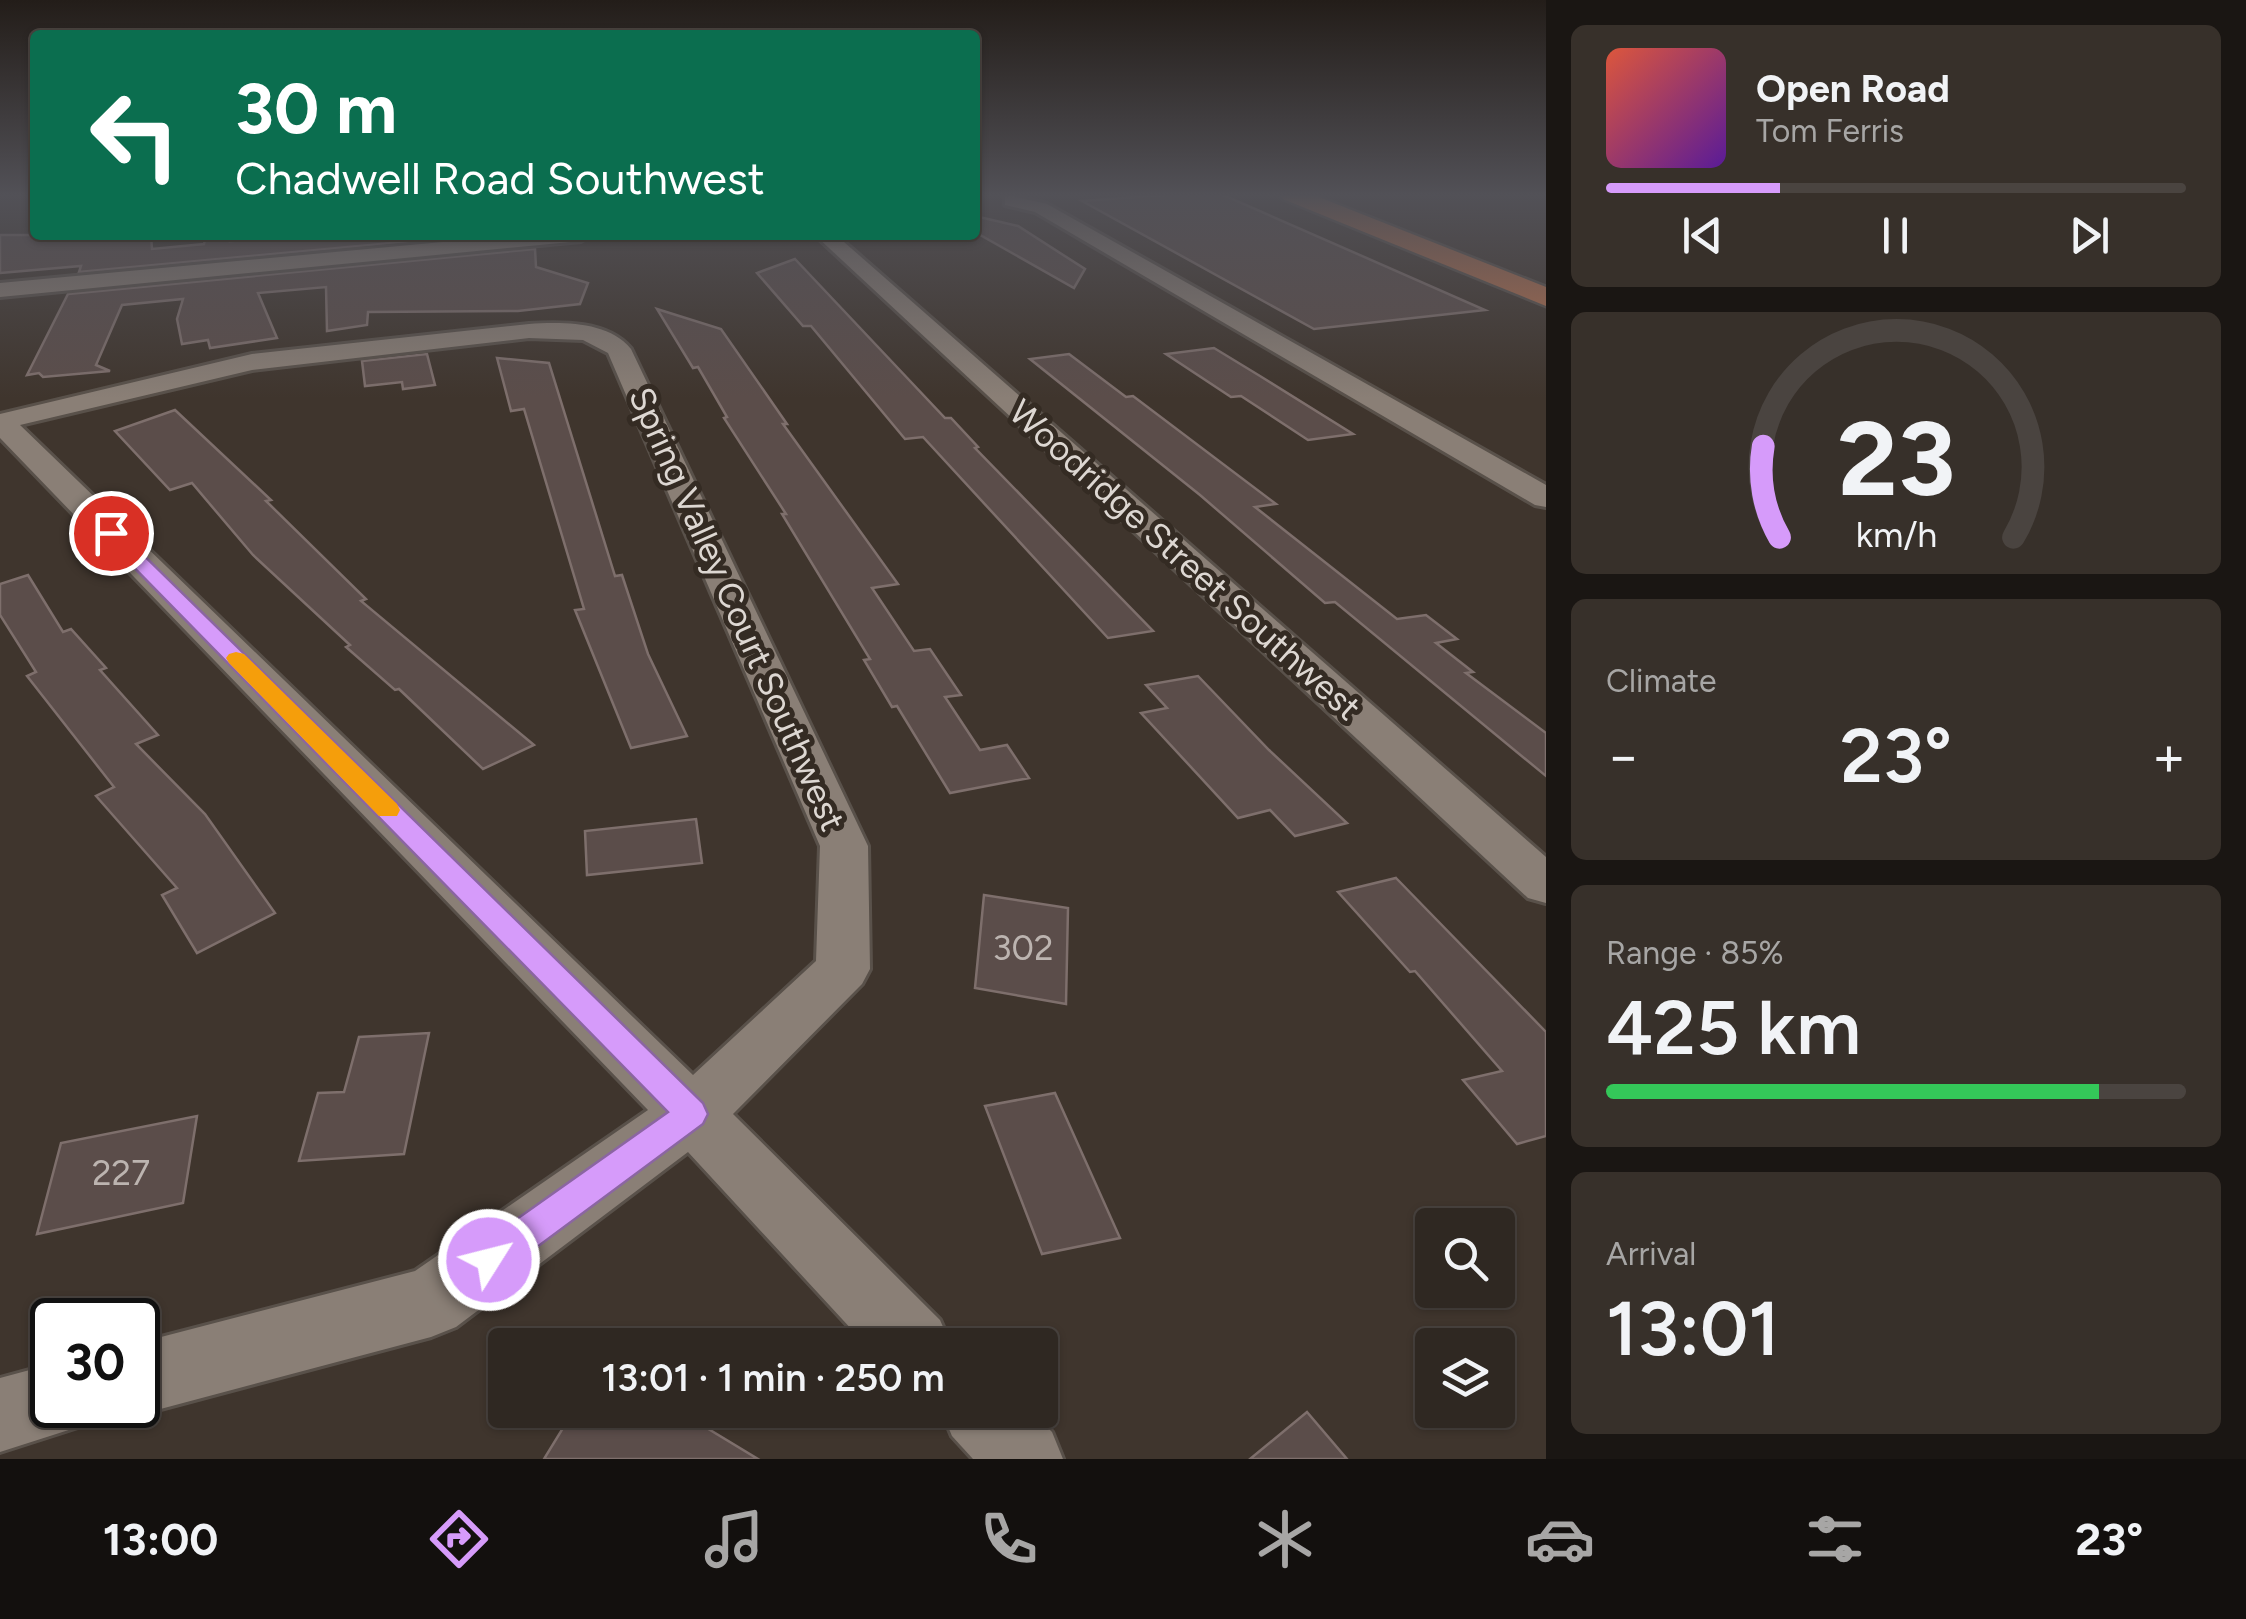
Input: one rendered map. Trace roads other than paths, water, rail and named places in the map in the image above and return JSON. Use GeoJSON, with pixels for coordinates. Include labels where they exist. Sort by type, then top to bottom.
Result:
{"type":"FeatureCollection","features":[{"type":"Feature","properties":{"kind":"main road"},"geometry":{"type":"LineString","coordinates":[[1458,262],[1546,298]]}},
{"type":"Feature","properties":{"kind":"street"},"geometry":{"type":"LineString","coordinates":[[0,290],[295,262]]}},
{"type":"Feature","properties":{"kind":"street","name":"Woodridge Street Southwest"},"geometry":{"type":"LineString","coordinates":[[855,262],[1546,885]]}},
{"type":"Feature","properties":{"kind":"street"},"geometry":{"type":"LineString","coordinates":[[1126,262],[1546,498]]}},
{"type":"Feature","properties":{"kind":"street","name":"Spring Valley Court Southwest"},"geometry":{"type":"LineString","coordinates":[[0,422],[160,381],[254,362],[423,341],[560,330],[604,336],[619,349],[844,846],[843,969],[692,1114],[431,1302],[160,1373]]}},
{"type":"Feature","properties":{"kind":"street"},"geometry":{"type":"LineString","coordinates":[[0,422],[692,1114],[899,1328]]}},
{"type":"Feature","properties":{"kind":"street"},"geometry":{"type":"LineString","coordinates":[[0,1415],[30,1407]]}},
{"type":"Feature","properties":{"kind":"street"},"geometry":{"type":"LineString","coordinates":[[995,1428],[1025,1459]]}}]}
